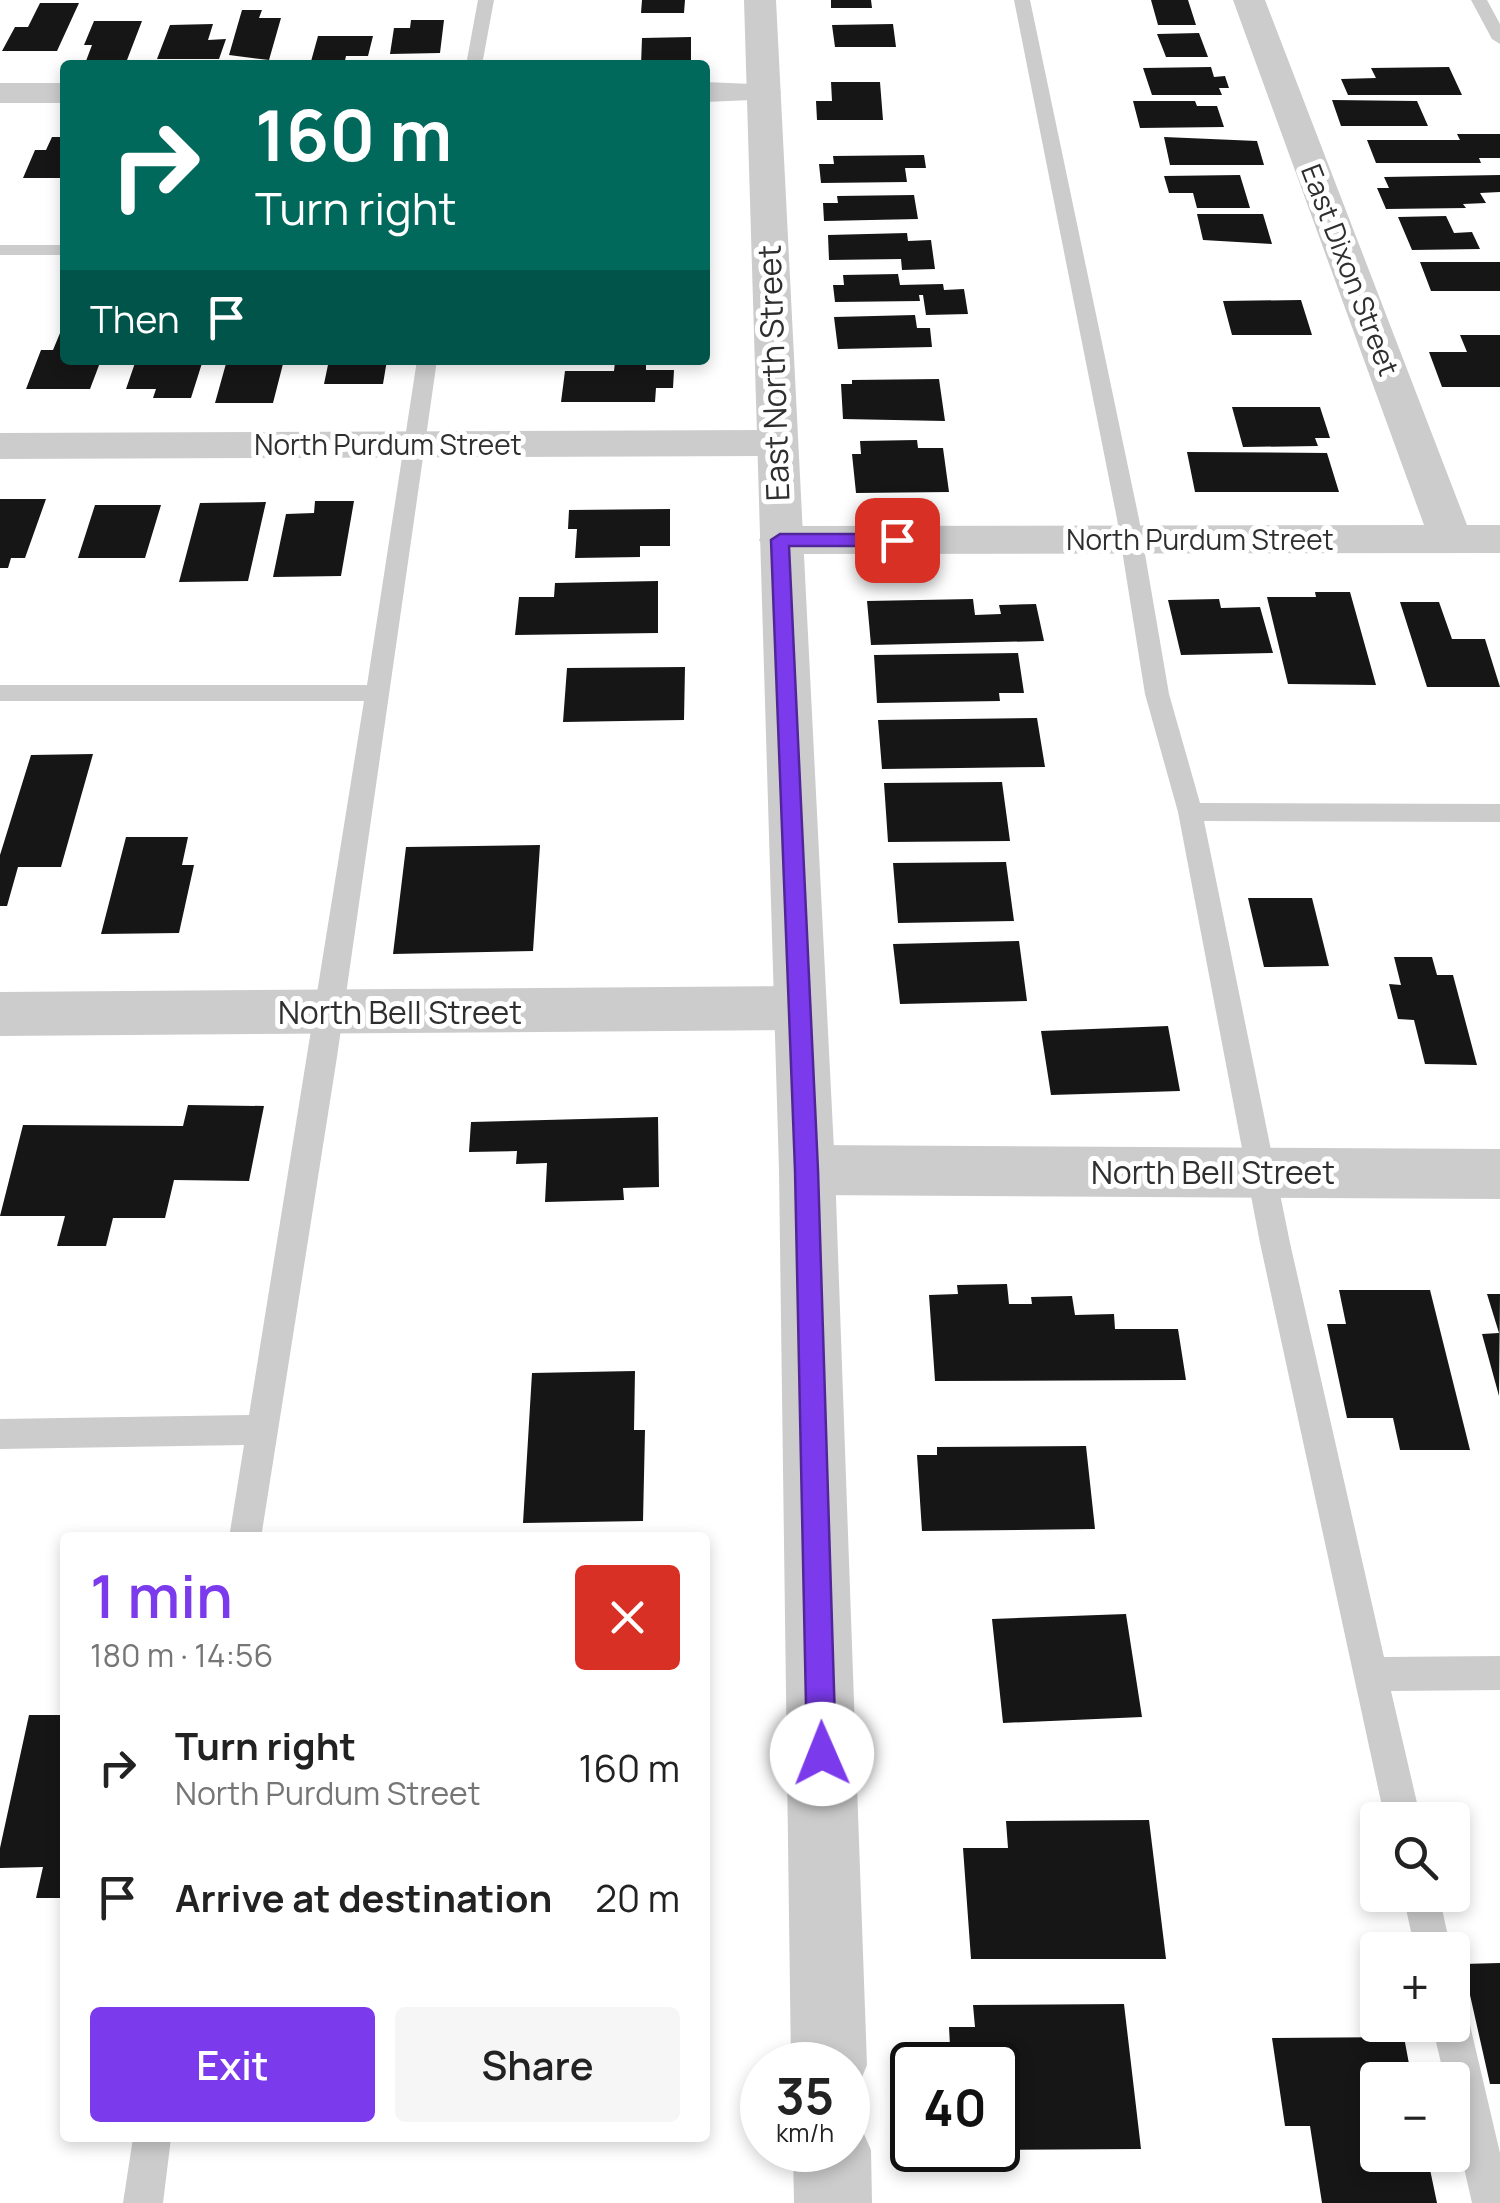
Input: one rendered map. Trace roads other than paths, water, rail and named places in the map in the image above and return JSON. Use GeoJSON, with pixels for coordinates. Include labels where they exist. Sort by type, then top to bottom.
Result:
{"type":"FeatureCollection","features":[{"type":"Feature","properties":{"kind":"street","name":"East North Street"},"geometry":{"type":"LineString","coordinates":[[760,0],[807,1170],[828,2042]]}},
{"type":"Feature","properties":{"kind":"street","name":"East Dixon Street"},"geometry":{"type":"LineString","coordinates":[[1249,0],[1451,540]]}},
{"type":"Feature","properties":{"kind":"street"},"geometry":{"type":"LineString","coordinates":[[710,92],[764,92]]}},
{"type":"Feature","properties":{"kind":"street"},"geometry":{"type":"LineString","coordinates":[[0,93],[60,93]]}},
{"type":"Feature","properties":{"kind":"street","name":"North Purdum Street"},"geometry":{"type":"LineString","coordinates":[[0,446],[776,443]]}},
{"type":"Feature","properties":{"kind":"street","name":"North Purdum Street"},"geometry":{"type":"LineString","coordinates":[[780,540],[1500,540]]}},
{"type":"Feature","properties":{"kind":"street","name":"North Bell Street"},"geometry":{"type":"LineString","coordinates":[[0,1014],[800,1008]]}},
{"type":"Feature","properties":{"kind":"street","name":"North Bell Street"},"geometry":{"type":"LineString","coordinates":[[807,1170],[1500,1174]]}},
{"type":"Feature","properties":{"kind":"street"},"geometry":{"type":"LineString","coordinates":[[832,2172],[833,2203]]}},
{"type":"Feature","properties":{"kind":"lane"},"geometry":{"type":"LineString","coordinates":[[475,60],[486,0]]}},
{"type":"Feature","properties":{"kind":"lane"},"geometry":{"type":"LineString","coordinates":[[1022,0],[1132,540],[1157,694],[1190,812],[1261,1174],[1399,1802]]}},
{"type":"Feature","properties":{"kind":"lane"},"geometry":{"type":"LineString","coordinates":[[1480,0],[1500,39]]}},
{"type":"Feature","properties":{"kind":"lane"},"geometry":{"type":"LineString","coordinates":[[0,250],[60,250]]}},
{"type":"Feature","properties":{"kind":"lane"},"geometry":{"type":"LineString","coordinates":[[246,1532],[329,1014],[425,365]]}},
{"type":"Feature","properties":{"kind":"lane"},"geometry":{"type":"LineString","coordinates":[[0,693],[376,693]]}},
{"type":"Feature","properties":{"kind":"lane"},"geometry":{"type":"LineString","coordinates":[[1190,812],[1500,813]]}},
{"type":"Feature","properties":{"kind":"lane"},"geometry":{"type":"LineString","coordinates":[[0,1434],[262,1430]]}},
{"type":"Feature","properties":{"kind":"lane"},"geometry":{"type":"LineString","coordinates":[[1369,1674],[1500,1673]]}},
{"type":"Feature","properties":{"kind":"lane"},"geometry":{"type":"LineString","coordinates":[[1455,2042],[1492,2203]]}},
{"type":"Feature","properties":{"kind":"lane"},"geometry":{"type":"LineString","coordinates":[[143,2203],[151,2142]]}}]}
